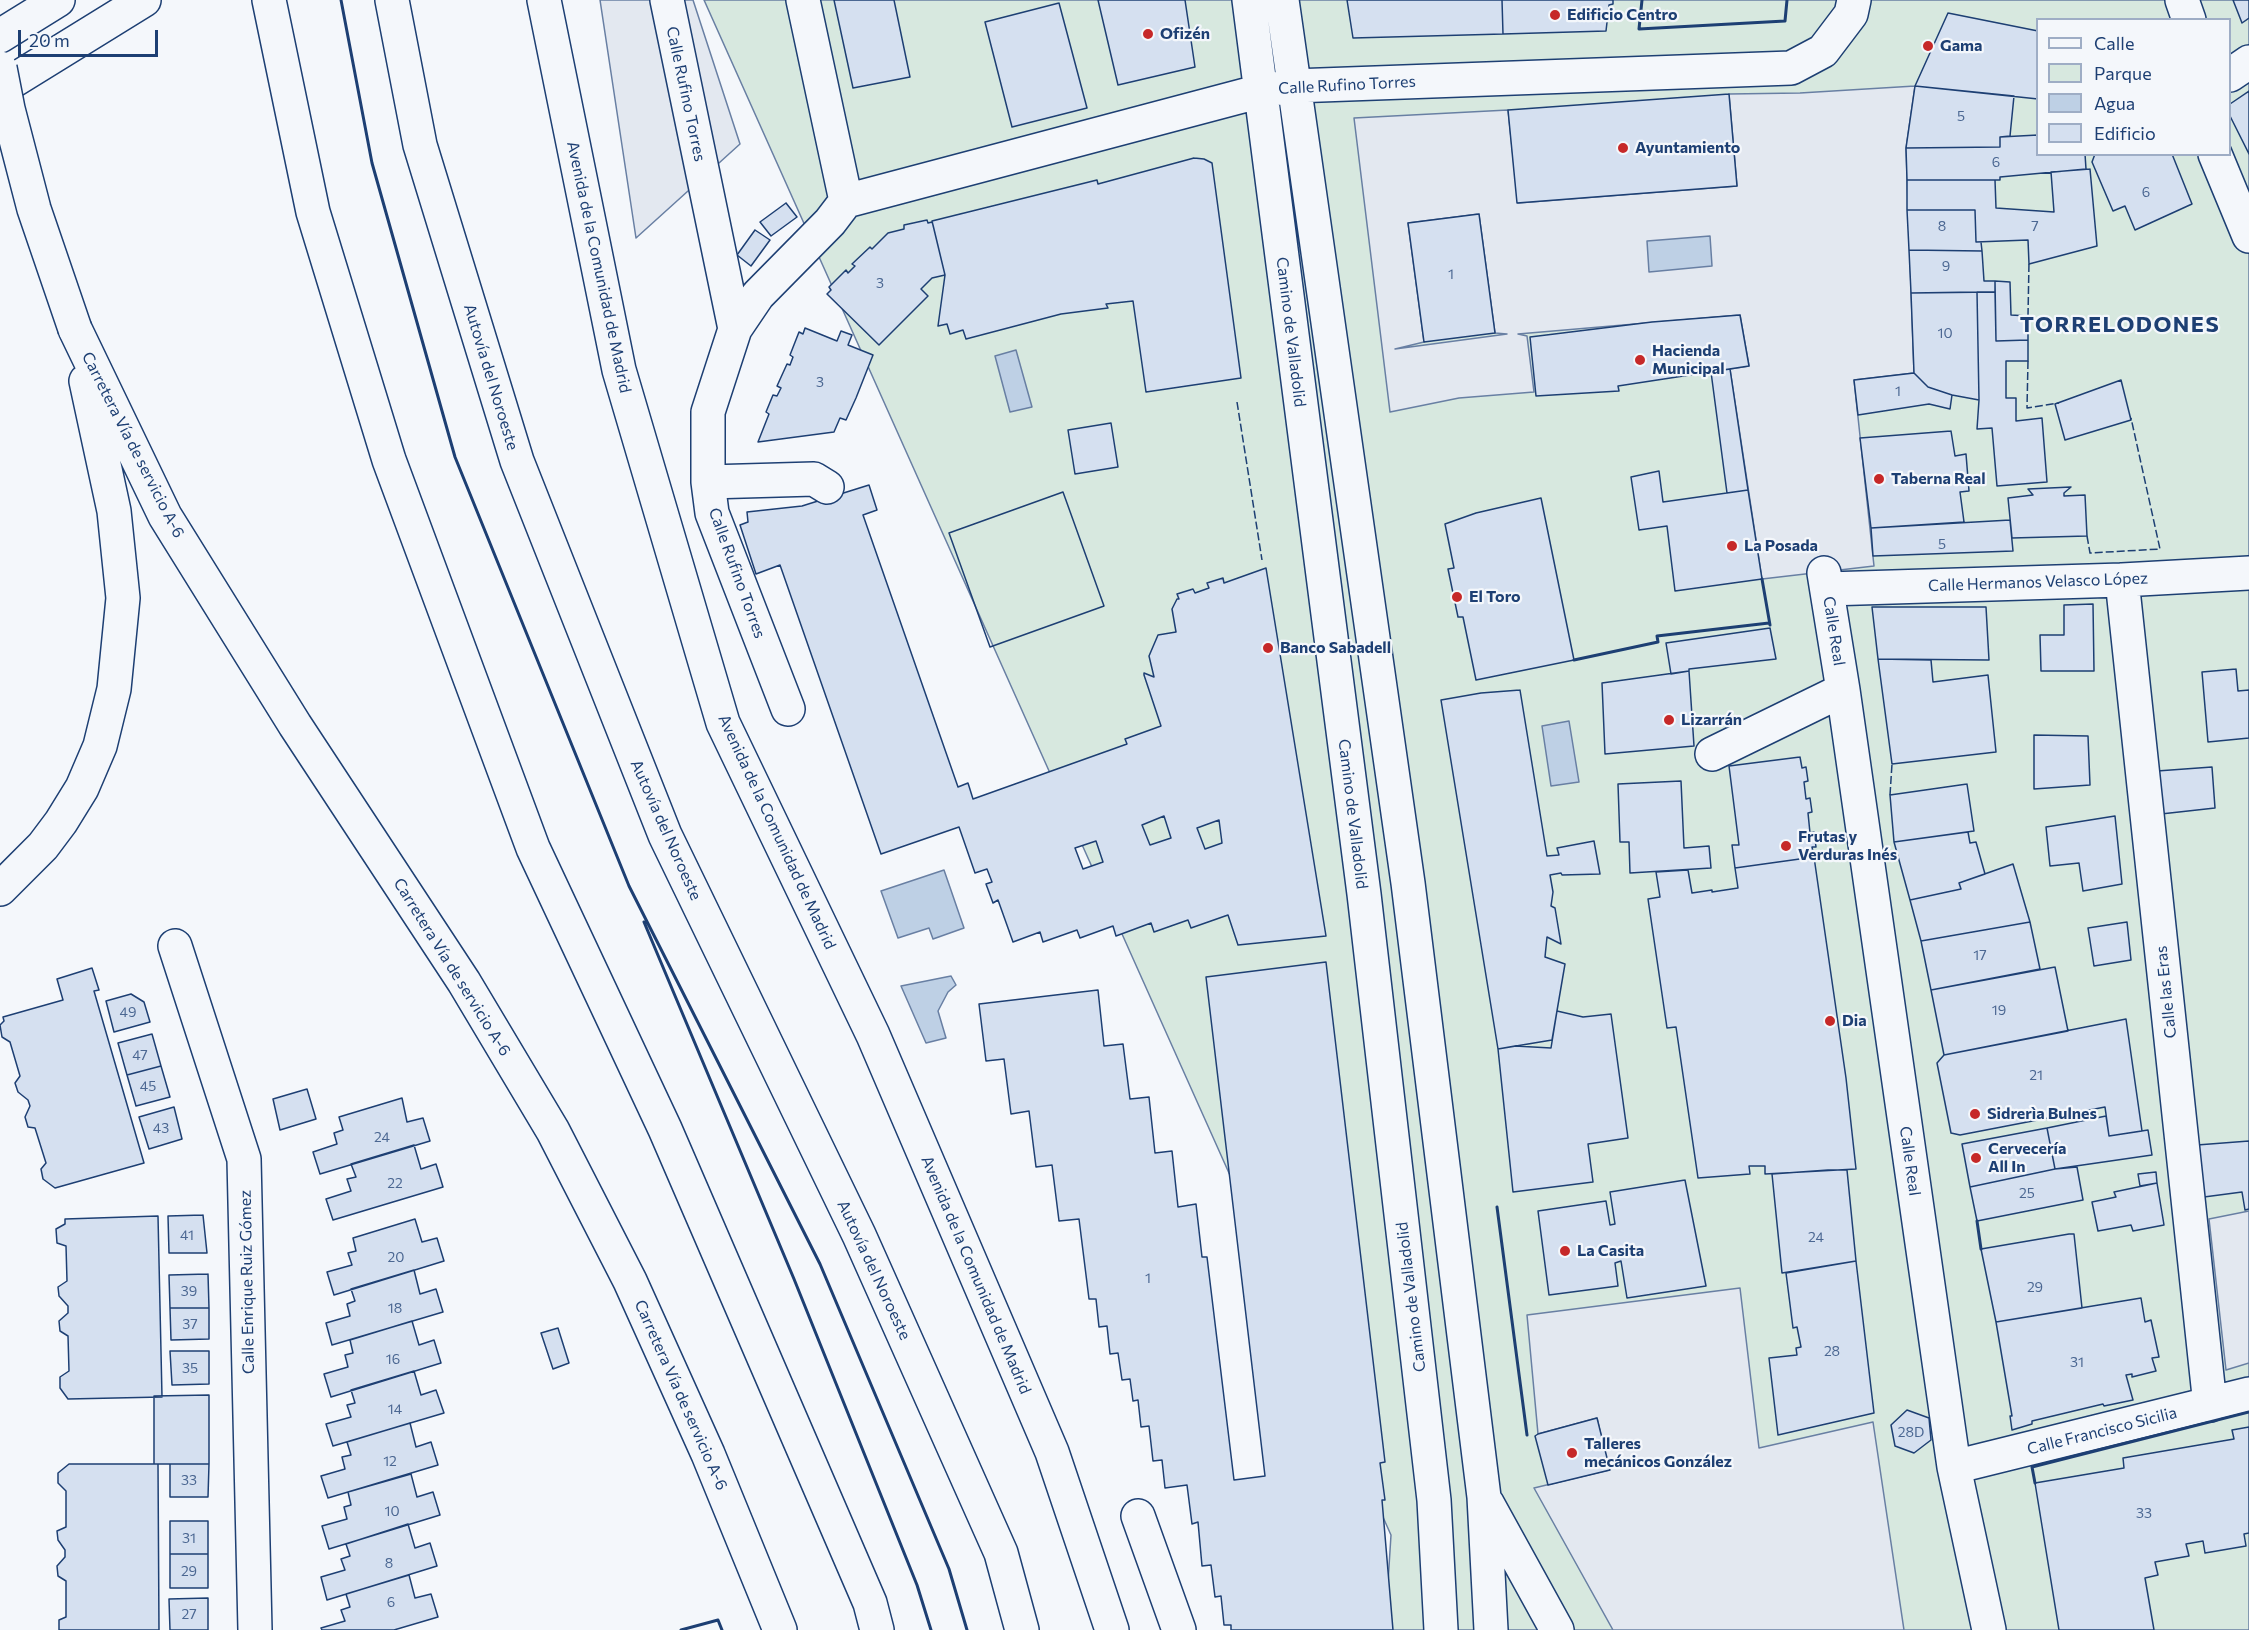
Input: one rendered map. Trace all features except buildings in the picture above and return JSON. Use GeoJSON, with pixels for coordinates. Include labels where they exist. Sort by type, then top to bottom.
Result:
{"type":"FeatureCollection","features":[{"type":"Feature","properties":{"kind":"main road"},"geometry":{"type":"LineString","coordinates":[[0,36],[58,0]]}},
{"type":"Feature","properties":{"kind":"main road"},"geometry":{"type":"LineString","coordinates":[[0,90],[144,0]]}},
{"type":"Feature","properties":{"kind":"main road"},"geometry":{"type":"LineString","coordinates":[[269,0],[314,212],[389,460],[533,849],[665,1129],[870,1603],[877,1630]]}},
{"type":"Feature","properties":{"kind":"main road","name":"Autovía del Noroeste"},"geometry":{"type":"LineString","coordinates":[[392,0],[420,145],[517,461],[661,824],[864,1246],[1001,1553],[1022,1630]]}},
{"type":"Feature","properties":{"kind":"main road","name":"Avenida de la Comunidad de Madrid"},"geometry":{"type":"LineString","coordinates":[[544,0],[619,370],[723,723],[873,1035],[1052,1452],[1112,1630]]}},
{"type":"Feature","properties":{"kind":"main road","name":"Calle Rufino Torres"},"geometry":{"type":"LineString","coordinates":[[667,0],[735,329]]}},
{"type":"Feature","properties":{"kind":"main road"},"geometry":{"type":"LineString","coordinates":[[803,0],[846,201]]}},
{"type":"Feature","properties":{"kind":"main road","name":"Camino de Valladolid"},"geometry":{"type":"LineString","coordinates":[[1249,0],[1371,954],[1434,1500],[1442,1630]]}},
{"type":"Feature","properties":{"kind":"main road"},"geometry":{"type":"LineString","coordinates":[[1282,0],[1408,883],[1484,1497],[1491,1630]]}},
{"type":"Feature","properties":{"kind":"main road","name":"Calle Rufino Torres"},"geometry":{"type":"LineString","coordinates":[[788,709],[712,513],[708,482],[708,412],[735,329],[758,295],[830,222],[846,201],[1261,91],[1293,86],[1791,68],[1823,51],[1851,14],[1854,0]]}},
{"type":"Feature","properties":{"kind":"main road"},"geometry":{"type":"LineString","coordinates":[[2182,0],[2188,18]]}},
{"type":"Feature","properties":{"kind":"main road"},"geometry":{"type":"LineString","coordinates":[[2231,74],[2249,62]]}},
{"type":"Feature","properties":{"kind":"main road"},"geometry":{"type":"LineString","coordinates":[[0,68],[8,109],[34,209],[75,329],[114,511],[123,598],[114,690],[100,746],[82,788],[61,822],[43,846],[0,889]]}},
{"type":"Feature","properties":{"kind":"main road"},"geometry":{"type":"LineString","coordinates":[[2216,156],[2249,236]]}},
{"type":"Feature","properties":{"kind":"main road","name":"Carretera Vía de servicio A-6"},"geometry":{"type":"LineString","coordinates":[[75,329],[165,516],[295,725],[464,982],[553,1131],[630,1281],[708,1454],[780,1630]]}},
{"type":"Feature","properties":{"kind":"main road"},"geometry":{"type":"LineString","coordinates":[[708,482],[814,479],[827,487]]}},
{"type":"Feature","properties":{"kind":"main road","name":"Calle Hermanos Velasco López"},"geometry":{"type":"LineString","coordinates":[[1825,581],[2122,580],[2249,573]]}},
{"type":"Feature","properties":{"kind":"main road","name":"Calle las Eras"},"geometry":{"type":"LineString","coordinates":[[2122,580],[2210,1404]]}},
{"type":"Feature","properties":{"kind":"main road","name":"Calle Real"},"geometry":{"type":"LineString","coordinates":[[1825,581],[1843,690],[1954,1467],[1989,1630]]}},
{"type":"Feature","properties":{"kind":"main road"},"geometry":{"type":"LineString","coordinates":[[1712,754],[1843,690]]}},
{"type":"Feature","properties":{"kind":"main road","name":"Calle Enrique Ruiz Gómez"},"geometry":{"type":"LineString","coordinates":[[175,946],[244,1159],[255,1630]]}},
{"type":"Feature","properties":{"kind":"main road","name":"Calle Francisco Sicilia"},"geometry":{"type":"LineString","coordinates":[[1954,1467],[2249,1394]]}},
{"type":"Feature","properties":{"kind":"main road"},"geometry":{"type":"LineString","coordinates":[[1484,1497],[1557,1630]]}},
{"type":"Feature","properties":{"kind":"main road"},"geometry":{"type":"LineString","coordinates":[[1138,1515],[1179,1630]]}},
{"type":"Feature","properties":{"kind":"green space"},"geometry":{"type":"Polygon","coordinates":[[[704,0],[2249,0],[2249,1630],[1385,1630],[1391,1535],[704,0]]]}},
{"type":"Feature","properties":{"kind":"shaded area"},"geometry":{"type":"Polygon","coordinates":[[[600,0],[693,0],[740,144],[636,238],[600,0]]]}},
{"type":"Feature","properties":{"kind":"shaded area"},"geometry":{"type":"Polygon","coordinates":[[[1915,86],[1906,148],[1914,373],[1854,380],[1874,566],[1762,579],[1730,369],[1749,366],[1740,315],[1518,334],[1527,336],[1534,392],[1459,398],[1390,412],[1354,118],[1508,110],[1518,203],[1737,186],[1729,94],[1800,93],[1915,86]],[[1479,214],[1408,223],[1424,342],[1395,349],[1507,334],[1495,333],[1479,214]]]}},
{"type":"Feature","properties":{"kind":"shaded area"},"geometry":{"type":"Polygon","coordinates":[[[2249,1211],[2249,1363],[2226,1370],[2209,1219],[2249,1211]]]}},
{"type":"Feature","properties":{"kind":"shaded area"},"geometry":{"type":"Polygon","coordinates":[[[1740,1288],[1759,1448],[1873,1422],[1904,1630],[1613,1630],[1534,1488],[1609,1470],[1597,1418],[1538,1434],[1527,1315],[1740,1288]]]}},
{"type":"Feature","properties":{"kind":"water"},"geometry":{"type":"Polygon","coordinates":[[[1710,236],[1712,266],[1649,272],[1647,241],[1710,236]]]}},
{"type":"Feature","properties":{"kind":"water"},"geometry":{"type":"Polygon","coordinates":[[[1016,350],[1032,407],[1010,412],[995,356],[1016,350]]]}},
{"type":"Feature","properties":{"kind":"water"},"geometry":{"type":"Polygon","coordinates":[[[1569,721],[1579,782],[1551,786],[1542,726],[1569,721]]]}},
{"type":"Feature","properties":{"kind":"water"},"geometry":{"type":"Polygon","coordinates":[[[944,870],[964,928],[933,939],[929,928],[898,938],[881,891],[944,870]]]}},
{"type":"Feature","properties":{"kind":"water"},"geometry":{"type":"Polygon","coordinates":[[[951,976],[956,985],[948,992],[938,1011],[946,1038],[926,1043],[901,986],[951,976]]]}},
{"type":"Feature","properties":{"kind":"fence"},"geometry":{"type":"LineString","coordinates":[[2028,316],[2029,262]]}},
{"type":"Feature","properties":{"kind":"fence"},"geometry":{"type":"LineString","coordinates":[[2028,361],[2027,408],[2059,403]]}},
{"type":"Feature","properties":{"kind":"fence"},"geometry":{"type":"LineString","coordinates":[[1237,402],[1262,560]]}},
{"type":"Feature","properties":{"kind":"fence"},"geometry":{"type":"LineString","coordinates":[[2087,536],[2090,553],[2160,549],[2131,418]]}},
{"type":"Feature","properties":{"kind":"fence"},"geometry":{"type":"LineString","coordinates":[[1890,795],[1892,764]]}},
{"type":"Feature","properties":{"kind":"wall"},"geometry":{"type":"LineString","coordinates":[[341,0],[372,163],[455,457],[629,886],[820,1264],[949,1569],[967,1630]]}},
{"type":"Feature","properties":{"kind":"wall"},"geometry":{"type":"LineString","coordinates":[[1642,0],[1639,29],[1785,21],[1787,0]]}},
{"type":"Feature","properties":{"kind":"wall"},"geometry":{"type":"LineString","coordinates":[[1762,579],[1770,625]]}},
{"type":"Feature","properties":{"kind":"wall"},"geometry":{"type":"LineString","coordinates":[[1574,660],[1658,642],[1657,636],[1769,623]]}},
{"type":"Feature","properties":{"kind":"wall"},"geometry":{"type":"LineString","coordinates":[[644,922],[794,1279],[917,1585],[931,1630]]}},
{"type":"Feature","properties":{"kind":"wall"},"geometry":{"type":"LineString","coordinates":[[1497,1207],[1527,1435]]}},
{"type":"Feature","properties":{"kind":"wall"},"geometry":{"type":"LineString","coordinates":[[1977,1221],[1981,1249]]}},
{"type":"Feature","properties":{"kind":"wall"},"geometry":{"type":"LineString","coordinates":[[2035,1483],[2032,1467],[2249,1412]]}},
{"type":"Feature","properties":{"kind":"wall"},"geometry":{"type":"LineString","coordinates":[[681,1630],[718,1620],[722,1630]]}},
{"type":"Feature","properties":{"kind":"place","name":"Edificio Centro"},"geometry":{"type":"Point","coordinates":[1555,15]}},
{"type":"Feature","properties":{"kind":"place","name":"Ofizén"},"geometry":{"type":"Point","coordinates":[1148,34]}},
{"type":"Feature","properties":{"kind":"place","name":"Gama"},"geometry":{"type":"Point","coordinates":[1928,46]}},
{"type":"Feature","properties":{"kind":"place","name":"Ayuntamiento"},"geometry":{"type":"Point","coordinates":[1623,148]}},
{"type":"Feature","properties":{"kind":"place","name":"Hacienda Municipal"},"geometry":{"type":"Point","coordinates":[1640,360]}},
{"type":"Feature","properties":{"kind":"place","name":"Taberna Real"},"geometry":{"type":"Point","coordinates":[1879,479]}},
{"type":"Feature","properties":{"kind":"place","name":"La Posada"},"geometry":{"type":"Point","coordinates":[1732,546]}},
{"type":"Feature","properties":{"kind":"place","name":"El Toro"},"geometry":{"type":"Point","coordinates":[1457,597]}},
{"type":"Feature","properties":{"kind":"place","name":"Banco Sabadell"},"geometry":{"type":"Point","coordinates":[1268,648]}},
{"type":"Feature","properties":{"kind":"place","name":"Lizarrán"},"geometry":{"type":"Point","coordinates":[1669,720]}},
{"type":"Feature","properties":{"kind":"place","name":"Frutas y Verduras Inés"},"geometry":{"type":"Point","coordinates":[1786,846]}},
{"type":"Feature","properties":{"kind":"place","name":"Dia"},"geometry":{"type":"Point","coordinates":[1830,1021]}},
{"type":"Feature","properties":{"kind":"place","name":"Sidrerìa Bulnes"},"geometry":{"type":"Point","coordinates":[1975,1114]}},
{"type":"Feature","properties":{"kind":"place","name":"Cervecería All In"},"geometry":{"type":"Point","coordinates":[1976,1158]}},
{"type":"Feature","properties":{"kind":"place","name":"La Casita"},"geometry":{"type":"Point","coordinates":[1565,1251]}},
{"type":"Feature","properties":{"kind":"place","name":"Talleres mecánicos González"},"geometry":{"type":"Point","coordinates":[1572,1453]}},
{"type":"Feature","properties":{"kind":"district","name":"TORRELODONES"},"geometry":{"type":"Point","coordinates":[2120,325]}}]}
